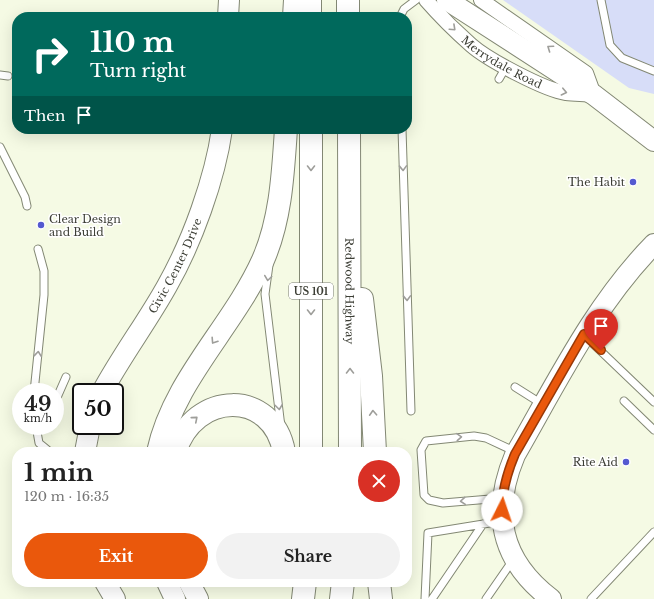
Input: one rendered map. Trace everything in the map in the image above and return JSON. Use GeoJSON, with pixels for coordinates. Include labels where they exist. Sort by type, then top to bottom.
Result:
{"type":"FeatureCollection","features":[{"type":"Feature","properties":{"kind":"highway"},"geometry":{"type":"LineString","coordinates":[[294,12],[295,0]]}},
{"type":"Feature","properties":{"kind":"highway"},"geometry":{"type":"LineString","coordinates":[[310,0],[310,12]]}},
{"type":"Feature","properties":{"kind":"highway"},"geometry":{"type":"LineString","coordinates":[[348,0],[348,12]]}},
{"type":"Feature","properties":{"kind":"highway"},"geometry":{"type":"LineString","coordinates":[[159,447],[164,430],[175,404],[251,283],[267,250],[275,225],[285,134]]}},
{"type":"Feature","properties":{"kind":"highway","name":"US 101"},"geometry":{"type":"LineString","coordinates":[[311,134],[311,447]]}},
{"type":"Feature","properties":{"kind":"highway","name":"Redwood Highway"},"geometry":{"type":"LineString","coordinates":[[349,134],[350,447]]}},
{"type":"Feature","properties":{"kind":"highway"},"geometry":{"type":"LineString","coordinates":[[349,198],[372,376],[375,447]]}},
{"type":"Feature","properties":{"kind":"highway"},"geometry":{"type":"LineString","coordinates":[[177,447],[181,437],[192,421],[209,409],[228,405],[241,406],[260,414],[277,431],[283,447]]}},
{"type":"Feature","properties":{"kind":"highway"},"geometry":{"type":"LineString","coordinates":[[303,599],[304,587]]}},
{"type":"Feature","properties":{"kind":"highway"},"geometry":{"type":"LineString","coordinates":[[341,599],[342,587]]}},
{"type":"Feature","properties":{"kind":"highway"},"geometry":{"type":"LineString","coordinates":[[370,599],[371,587]]}},
{"type":"Feature","properties":{"kind":"highway"},"geometry":{"type":"LineString","coordinates":[[380,587],[381,599]]}},
{"type":"Feature","properties":{"kind":"street"},"geometry":{"type":"LineString","coordinates":[[228,12],[229,0]]}},
{"type":"Feature","properties":{"kind":"street","name":"Merrydale Road"},"geometry":{"type":"LineString","coordinates":[[426,0],[472,47],[506,67],[535,82],[565,93],[594,95]]}},
{"type":"Feature","properties":{"kind":"street","name":"Merrydale Road"},"geometry":{"type":"LineString","coordinates":[[448,0],[594,95],[654,142]]}},
{"type":"Feature","properties":{"kind":"street"},"geometry":{"type":"LineString","coordinates":[[481,0],[586,73],[594,95]]}},
{"type":"Feature","properties":{"kind":"street","name":"Civic Center Drive"},"geometry":{"type":"LineString","coordinates":[[107,383],[168,285],[199,218],[221,134]]}},
{"type":"Feature","properties":{"kind":"street"},"geometry":{"type":"LineString","coordinates":[[551,599],[522,572],[509,547],[502,521],[502,498],[506,475],[516,452],[584,334],[625,276],[654,244]]}},
{"type":"Feature","properties":{"kind":"street"},"geometry":{"type":"LineString","coordinates":[[86,447],[88,435]]}},
{"type":"Feature","properties":{"kind":"street"},"geometry":{"type":"LineString","coordinates":[[108,587],[115,599]]}},
{"type":"Feature","properties":{"kind":"street"},"geometry":{"type":"LineString","coordinates":[[170,587],[175,599]]}},
{"type":"Feature","properties":{"kind":"street"},"geometry":{"type":"LineString","coordinates":[[192,587],[198,599]]}},
{"type":"Feature","properties":{"kind":"lane"},"geometry":{"type":"LineString","coordinates":[[403,12],[416,0]]}},
{"type":"Feature","properties":{"kind":"lane"},"geometry":{"type":"LineString","coordinates":[[601,0],[610,45],[622,58],[654,71]]}},
{"type":"Feature","properties":{"kind":"lane"},"geometry":{"type":"LineString","coordinates":[[498,79],[506,67]]}},
{"type":"Feature","properties":{"kind":"lane"},"geometry":{"type":"LineString","coordinates":[[402,134],[410,411]]}},
{"type":"Feature","properties":{"kind":"lane"},"geometry":{"type":"LineString","coordinates":[[0,147],[25,197],[27,206]]}},
{"type":"Feature","properties":{"kind":"lane"},"geometry":{"type":"LineString","coordinates":[[275,225],[265,294],[284,447]]}},
{"type":"Feature","properties":{"kind":"lane"},"geometry":{"type":"LineString","coordinates":[[35,383],[42,317],[44,271],[38,249]]}},
{"type":"Feature","properties":{"kind":"lane"},"geometry":{"type":"LineString","coordinates":[[584,334],[654,402]]}},
{"type":"Feature","properties":{"kind":"lane"},"geometry":{"type":"LineString","coordinates":[[64,383],[66,378]]}},
{"type":"Feature","properties":{"kind":"lane"},"geometry":{"type":"LineString","coordinates":[[515,387],[543,406]]}},
{"type":"Feature","properties":{"kind":"lane"},"geometry":{"type":"LineString","coordinates":[[624,401],[654,430]]}},
{"type":"Feature","properties":{"kind":"lane"},"geometry":{"type":"LineString","coordinates":[[38,435],[39,443],[44,447]]}},
{"type":"Feature","properties":{"kind":"lane"},"geometry":{"type":"LineString","coordinates":[[502,498],[443,503],[429,500],[424,495],[421,450],[426,441],[474,436],[486,438],[516,452]]}},
{"type":"Feature","properties":{"kind":"lane"},"geometry":{"type":"LineString","coordinates":[[425,599],[428,533],[502,521]]}},
{"type":"Feature","properties":{"kind":"lane"},"geometry":{"type":"LineString","coordinates":[[432,599],[483,524]]}},
{"type":"Feature","properties":{"kind":"lane"},"geometry":{"type":"LineString","coordinates":[[591,599],[654,532]]}},
{"type":"Feature","properties":{"kind":"lane"},"geometry":{"type":"LineString","coordinates":[[486,599],[515,558]]}},
{"type":"Feature","properties":{"kind":"shaded area"},"geometry":{"type":"Polygon","coordinates":[[[503,0],[654,0],[654,94],[629,88],[503,0]]]}},
{"type":"Feature","properties":{"kind":"place","name":"The Habit"},"geometry":{"type":"Point","coordinates":[633,182]}},
{"type":"Feature","properties":{"kind":"place","name":"Clear Design and Build"},"geometry":{"type":"Point","coordinates":[41,225]}},
{"type":"Feature","properties":{"kind":"place","name":"Rite Aid"},"geometry":{"type":"Point","coordinates":[626,462]}},
{"type":"Feature","properties":{"kind":"route"},"geometry":{"type":"LineString","coordinates":[[502,510],[502,498],[506,475],[515,454],[584,334],[601,350]]}}]}
